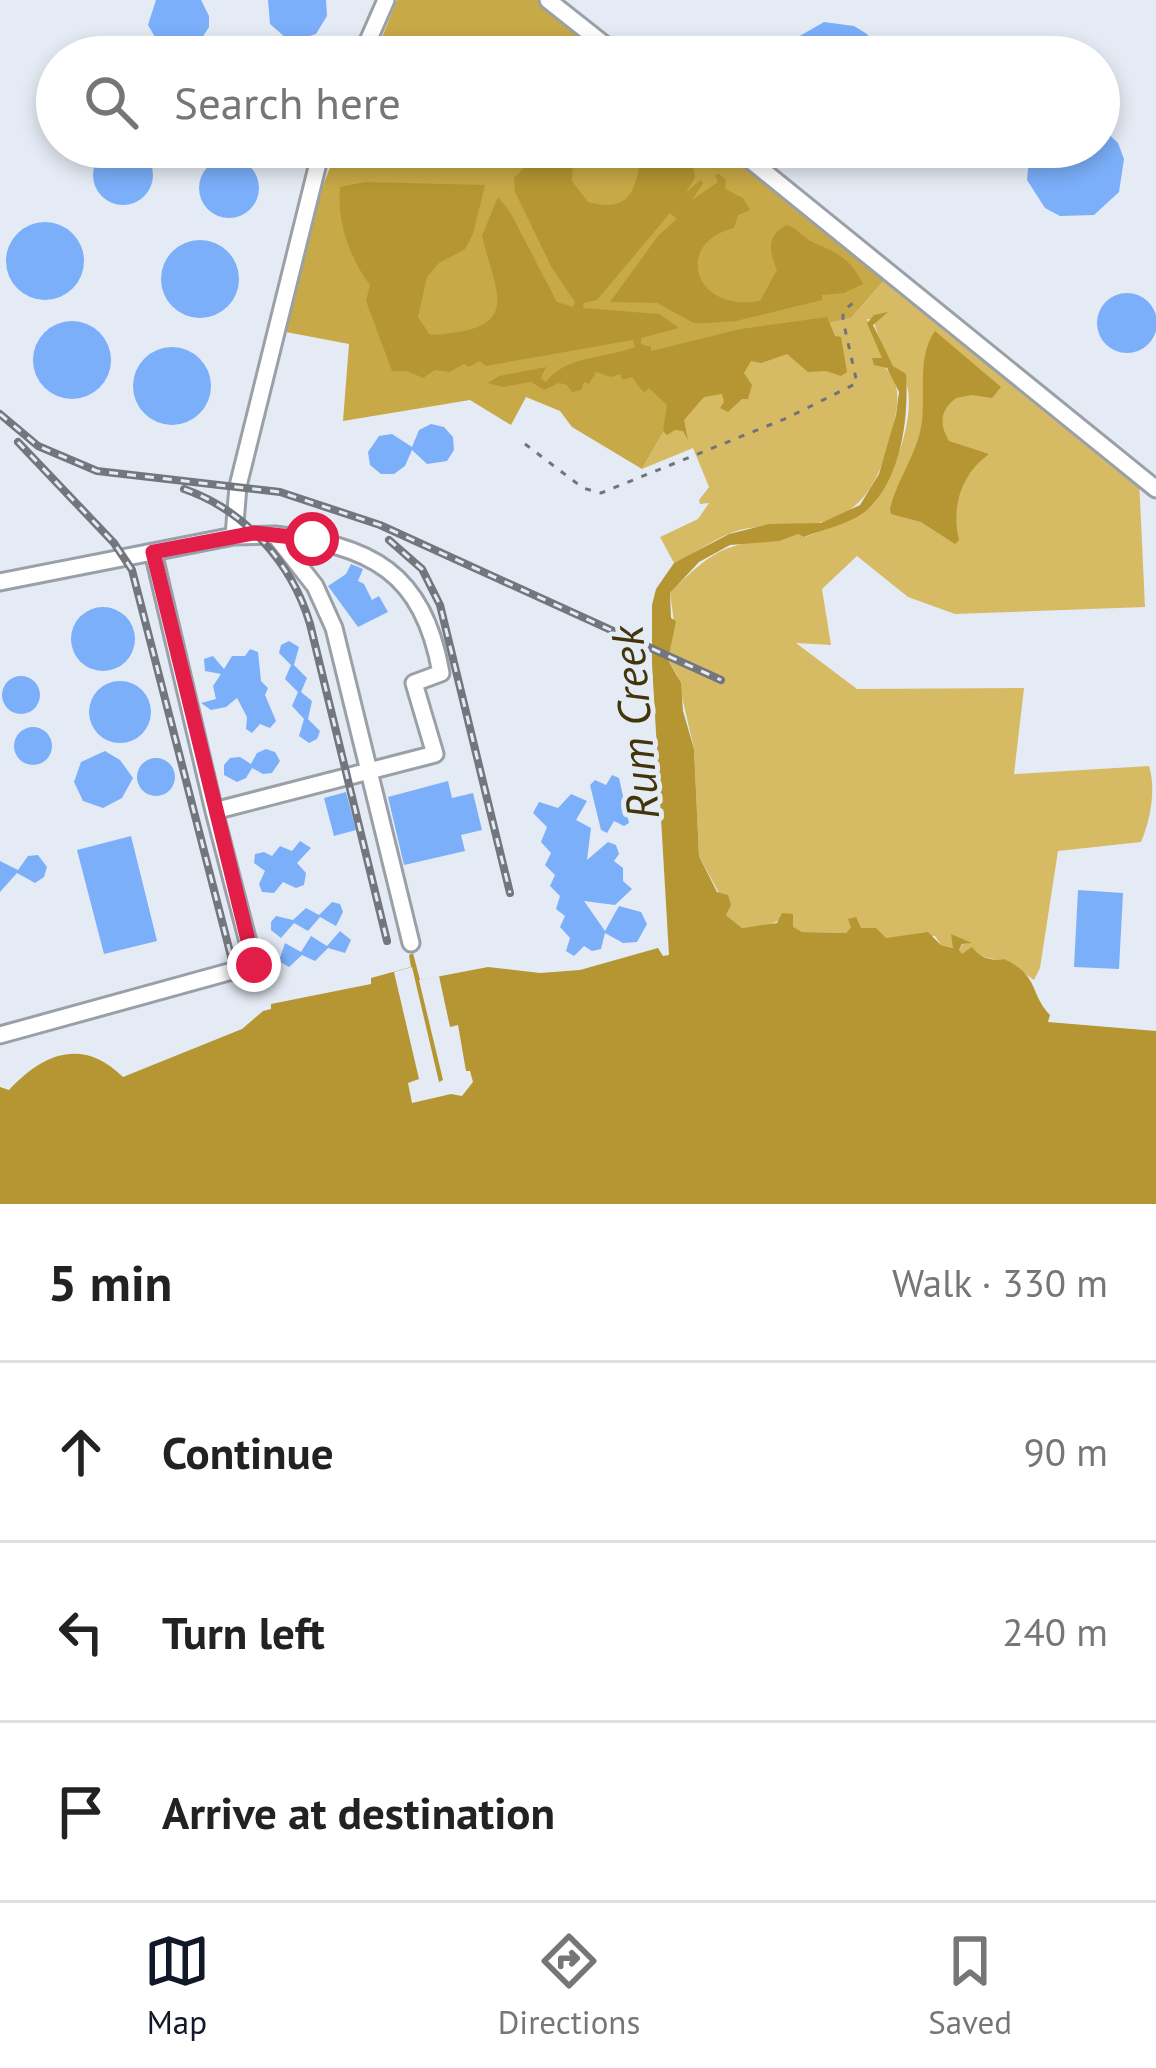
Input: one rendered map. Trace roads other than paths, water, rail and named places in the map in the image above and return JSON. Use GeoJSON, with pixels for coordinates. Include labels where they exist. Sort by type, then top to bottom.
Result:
{"type":"FeatureCollection","features":[{"type":"Feature","properties":{"kind":"lane"},"geometry":{"type":"LineString","coordinates":[[370,36],[386,0]]}},
{"type":"Feature","properties":{"kind":"lane"},"geometry":{"type":"LineString","coordinates":[[548,0],[593,36]]}},
{"type":"Feature","properties":{"kind":"lane"},"geometry":{"type":"LineString","coordinates":[[234,536],[238,486],[317,168]]}},
{"type":"Feature","properties":{"kind":"lane"},"geometry":{"type":"LineString","coordinates":[[760,168],[1156,489]]}},
{"type":"Feature","properties":{"kind":"lane"},"geometry":{"type":"LineString","coordinates":[[275,535],[315,586],[334,628],[411,944]]}},
{"type":"Feature","properties":{"kind":"lane"},"geometry":{"type":"LineString","coordinates":[[0,582],[234,536],[312,539],[359,551],[392,572],[416,601],[435,640],[441,673],[414,683],[435,754],[214,811]]}},
{"type":"Feature","properties":{"kind":"lane"},"geometry":{"type":"LineString","coordinates":[[0,1035],[254,965],[153,552]]}},
{"type":"Feature","properties":{"kind":"railway"},"geometry":{"type":"LineString","coordinates":[[0,414],[38,446],[97,471],[280,492],[380,525],[721,680]]}},
{"type":"Feature","properties":{"kind":"railway"},"geometry":{"type":"LineString","coordinates":[[18,442],[114,543],[132,570],[232,960]]}},
{"type":"Feature","properties":{"kind":"railway"},"geometry":{"type":"LineString","coordinates":[[184,489],[246,525],[278,560],[302,602],[387,941]]}},
{"type":"Feature","properties":{"kind":"railway"},"geometry":{"type":"LineString","coordinates":[[389,540],[422,569],[440,605],[510,893]]}},
{"type":"Feature","properties":{"kind":"water label","name":"Rum Creek"},"geometry":{"type":"Point","coordinates":[634,723]}}]}
